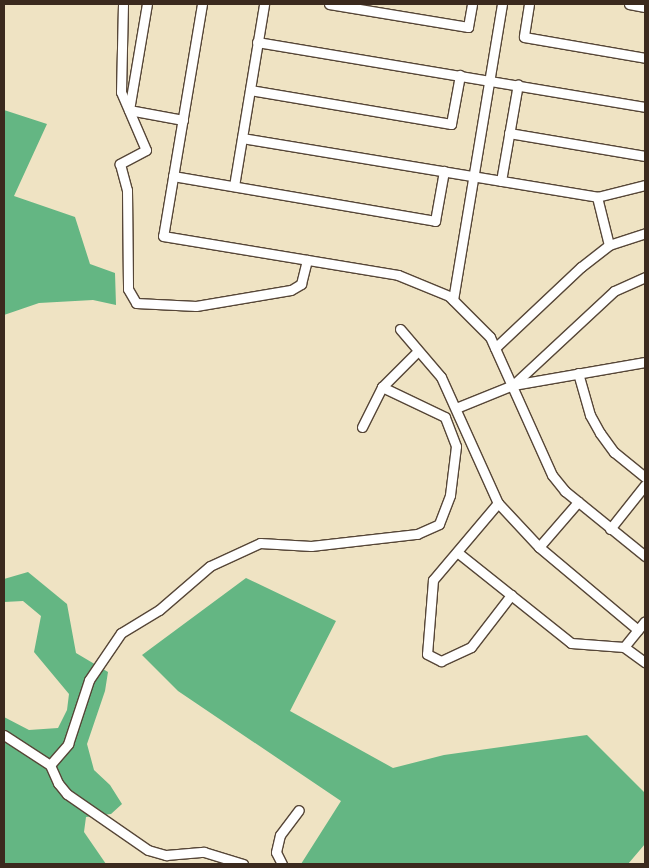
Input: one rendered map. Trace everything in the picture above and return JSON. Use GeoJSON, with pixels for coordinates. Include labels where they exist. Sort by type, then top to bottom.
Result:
{"type":"FeatureCollection","features":[{"type":"Feature","properties":{"kind":"street"},"geometry":{"type":"LineString","coordinates":[[123,4],[121,92],[146,150],[120,164],[127,190],[128,288],[136,303],[196,306],[291,290],[301,284],[307,260]]}},
{"type":"Feature","properties":{"kind":"street"},"geometry":{"type":"LineString","coordinates":[[129,110],[147,4]]}},
{"type":"Feature","properties":{"kind":"street"},"geometry":{"type":"LineString","coordinates":[[202,4],[164,236],[406,278],[433,287],[453,300],[490,337],[552,475],[578,502],[645,556]]}},
{"type":"Feature","properties":{"kind":"street"},"geometry":{"type":"LineString","coordinates":[[234,186],[264,4]]}},
{"type":"Feature","properties":{"kind":"street"},"geometry":{"type":"LineString","coordinates":[[329,4],[468,27],[472,4]]}},
{"type":"Feature","properties":{"kind":"street"},"geometry":{"type":"LineString","coordinates":[[453,300],[475,177],[502,4]]}},
{"type":"Feature","properties":{"kind":"street"},"geometry":{"type":"LineString","coordinates":[[529,4],[524,37],[645,58]]}},
{"type":"Feature","properties":{"kind":"street"},"geometry":{"type":"LineString","coordinates":[[628,4],[645,7]]}},
{"type":"Feature","properties":{"kind":"street"},"geometry":{"type":"LineString","coordinates":[[257,42],[490,79],[645,107]]}},
{"type":"Feature","properties":{"kind":"street"},"geometry":{"type":"LineString","coordinates":[[250,90],[451,124],[460,75]]}},
{"type":"Feature","properties":{"kind":"street"},"geometry":{"type":"LineString","coordinates":[[501,181],[518,84]]}},
{"type":"Feature","properties":{"kind":"street"},"geometry":{"type":"LineString","coordinates":[[129,110],[183,120]]}},
{"type":"Feature","properties":{"kind":"street"},"geometry":{"type":"LineString","coordinates":[[509,133],[645,156]]}},
{"type":"Feature","properties":{"kind":"street"},"geometry":{"type":"LineString","coordinates":[[242,138],[597,197],[645,186]]}},
{"type":"Feature","properties":{"kind":"street"},"geometry":{"type":"LineString","coordinates":[[173,176],[435,221],[444,172]]}},
{"type":"Feature","properties":{"kind":"street"},"geometry":{"type":"LineString","coordinates":[[597,197],[609,245]]}},
{"type":"Feature","properties":{"kind":"street"},"geometry":{"type":"LineString","coordinates":[[495,348],[609,245],[645,234]]}},
{"type":"Feature","properties":{"kind":"street"},"geometry":{"type":"LineString","coordinates":[[513,386],[614,291],[645,277]]}},
{"type":"Feature","properties":{"kind":"street"},"geometry":{"type":"LineString","coordinates":[[400,329],[441,377],[498,503],[539,547],[638,630]]}},
{"type":"Feature","properties":{"kind":"street"},"geometry":{"type":"LineString","coordinates":[[362,427],[382,387],[418,351]]}},
{"type":"Feature","properties":{"kind":"street"},"geometry":{"type":"LineString","coordinates":[[456,408],[513,386],[645,362]]}},
{"type":"Feature","properties":{"kind":"street"},"geometry":{"type":"LineString","coordinates":[[578,373],[590,415],[600,433],[614,452],[645,477]]}},
{"type":"Feature","properties":{"kind":"street"},"geometry":{"type":"LineString","coordinates":[[50,765],[68,744],[89,680],[121,634],[159,610],[210,566],[260,543],[311,546],[417,534],[439,524],[450,495],[456,446],[445,417],[382,387]]}},
{"type":"Feature","properties":{"kind":"street"},"geometry":{"type":"LineString","coordinates":[[610,529],[645,485]]}},
{"type":"Feature","properties":{"kind":"street"},"geometry":{"type":"LineString","coordinates":[[539,547],[578,502]]}},
{"type":"Feature","properties":{"kind":"street"},"geometry":{"type":"LineString","coordinates":[[498,503],[433,580],[427,654],[441,661],[471,647],[511,595]]}},
{"type":"Feature","properties":{"kind":"street"},"geometry":{"type":"LineString","coordinates":[[456,552],[571,643],[624,647],[645,662]]}},
{"type":"Feature","properties":{"kind":"street"},"geometry":{"type":"LineString","coordinates":[[624,647],[645,621]]}},
{"type":"Feature","properties":{"kind":"street"},"geometry":{"type":"LineString","coordinates":[[4,735],[50,765],[58,783],[67,794],[148,850],[166,854],[204,852],[243,864]]}},
{"type":"Feature","properties":{"kind":"street"},"geometry":{"type":"LineString","coordinates":[[282,864],[276,852],[280,835],[299,810]]}},
{"type":"Feature","properties":{"kind":"green space"},"geometry":{"type":"Polygon","coordinates":[[[4,110],[47,124],[14,196],[75,217],[90,264],[115,273],[116,305],[93,300],[39,303],[4,315],[4,110]]]}},
{"type":"Feature","properties":{"kind":"green space"},"geometry":{"type":"Polygon","coordinates":[[[28,572],[67,604],[76,653],[108,672],[105,691],[87,744],[94,770],[110,785],[122,804],[111,814],[86,817],[84,832],[106,864],[4,864],[4,717],[29,730],[58,728],[67,710],[69,694],[34,652],[41,616],[23,601],[4,602],[4,579],[28,572]]]}},
{"type":"Feature","properties":{"kind":"green space"},"geometry":{"type":"Polygon","coordinates":[[[246,578],[336,621],[290,711],[393,768],[444,755],[587,735],[645,793],[645,844],[628,864],[301,864],[341,801],[178,691],[142,655],[246,578]]]}}]}
